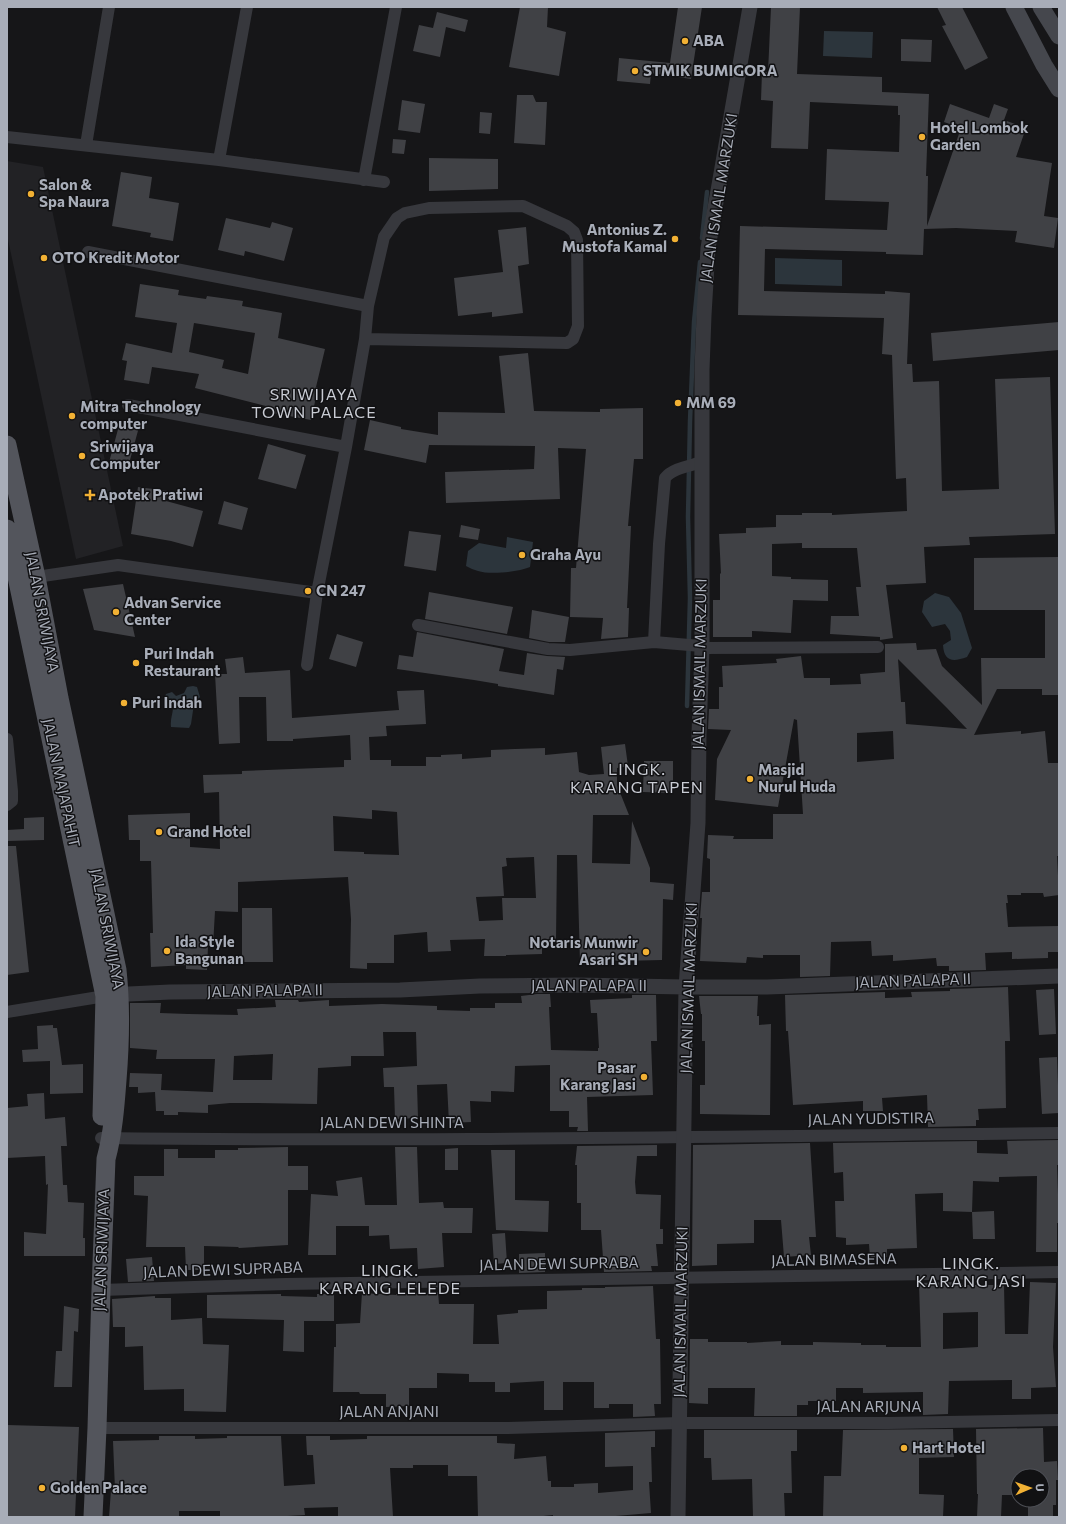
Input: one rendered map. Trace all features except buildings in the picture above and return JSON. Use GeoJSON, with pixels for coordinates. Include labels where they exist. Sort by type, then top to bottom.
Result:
{"type":"FeatureCollection","features":[{"type":"Feature","properties":{"kind":"main road"},"geometry":{"type":"LineString","coordinates":[[1014,7],[1044,65],[1059,89]]}},
{"type":"Feature","properties":{"kind":"main road"},"geometry":{"type":"LineString","coordinates":[[1041,7],[1059,36]]}},
{"type":"Feature","properties":{"kind":"main road","name":"JALAN SRIWIJAYA"},"geometry":{"type":"LineString","coordinates":[[7,445],[36,577],[59,698],[117,970],[112,995]]}},
{"type":"Feature","properties":{"kind":"main road","name":"JALAN MAJAPAHIT"},"geometry":{"type":"LineString","coordinates":[[7,531],[112,995],[106,1159]]}},
{"type":"Feature","properties":{"kind":"main road","name":"JALAN SRIWIJAYA"},"geometry":{"type":"LineString","coordinates":[[93,1517],[97,1428],[100,1290],[106,1159]]}},
{"type":"Feature","properties":{"kind":"street"},"geometry":{"type":"LineString","coordinates":[[86,145],[109,7]]}},
{"type":"Feature","properties":{"kind":"street"},"geometry":{"type":"LineString","coordinates":[[219,160],[247,7]]}},
{"type":"Feature","properties":{"kind":"street"},"geometry":{"type":"LineString","coordinates":[[364,180],[396,7]]}},
{"type":"Feature","properties":{"kind":"street","name":"JALAN ISMAIL MARZUKI"},"geometry":{"type":"LineString","coordinates":[[678,1517],[686,988],[698,823],[698,463],[704,315],[708,248],[750,7]]}},
{"type":"Feature","properties":{"kind":"street"},"geometry":{"type":"LineString","coordinates":[[7,137],[219,160],[384,182]]}},
{"type":"Feature","properties":{"kind":"street"},"geometry":{"type":"LineString","coordinates":[[307,665],[317,593],[346,447],[365,339],[368,306],[384,237],[396,218],[405,213],[429,208],[523,206],[567,226],[574,232],[577,240],[578,326],[573,339],[567,343],[365,339]]}},
{"type":"Feature","properties":{"kind":"street"},"geometry":{"type":"LineString","coordinates":[[88,252],[368,306]]}},
{"type":"Feature","properties":{"kind":"street"},"geometry":{"type":"LineString","coordinates":[[128,405],[346,447]]}},
{"type":"Feature","properties":{"kind":"street"},"geometry":{"type":"LineString","coordinates":[[654,642],[658,552],[665,478],[668,474],[698,463]]}},
{"type":"Feature","properties":{"kind":"street"},"geometry":{"type":"LineString","coordinates":[[36,577],[118,565],[134,566],[317,593]]}},
{"type":"Feature","properties":{"kind":"street"},"geometry":{"type":"LineString","coordinates":[[418,625],[548,648],[570,650],[654,642],[698,647],[878,647]]}},
{"type":"Feature","properties":{"kind":"street"},"geometry":{"type":"LineString","coordinates":[[7,739],[12,791],[12,801],[7,805]]}},
{"type":"Feature","properties":{"kind":"street","name":"JALAN PALAPA II"},"geometry":{"type":"LineString","coordinates":[[112,995],[170,992],[400,990],[480,986],[576,985],[686,988],[767,987],[1059,976]]}},
{"type":"Feature","properties":{"kind":"street"},"geometry":{"type":"LineString","coordinates":[[7,1012],[112,995]]}},
{"type":"Feature","properties":{"kind":"street","name":"JALAN YUDISTIRA"},"geometry":{"type":"LineString","coordinates":[[684,1137],[1059,1133]]}},
{"type":"Feature","properties":{"kind":"street","name":"JALAN DEWI SHINTA"},"geometry":{"type":"LineString","coordinates":[[106,1138],[276,1139],[684,1137]]}},
{"type":"Feature","properties":{"kind":"street","name":"JALAN BIMASENA"},"geometry":{"type":"LineString","coordinates":[[682,1278],[1059,1272]]}},
{"type":"Feature","properties":{"kind":"street","name":"JALAN DEWI SUPRABA"},"geometry":{"type":"LineString","coordinates":[[100,1290],[286,1284],[682,1278]]}},
{"type":"Feature","properties":{"kind":"street","name":"JALAN ARJUNA"},"geometry":{"type":"LineString","coordinates":[[680,1423],[889,1423],[1059,1420]]}},
{"type":"Feature","properties":{"kind":"street","name":"JALAN ANJANI"},"geometry":{"type":"LineString","coordinates":[[97,1428],[508,1428],[680,1423]]}},
{"type":"Feature","properties":{"kind":"shaded area"},"geometry":{"type":"Polygon","coordinates":[[[824,31],[873,32],[872,58],[823,56],[824,31]]]}},
{"type":"Feature","properties":{"kind":"shaded area"},"geometry":{"type":"Polygon","coordinates":[[[7,161],[43,167],[123,546],[76,559],[7,235],[7,161]]]}},
{"type":"Feature","properties":{"kind":"shaded area"},"geometry":{"type":"Polygon","coordinates":[[[775,258],[842,260],[842,286],[775,284],[775,258]]]}},
{"type":"Feature","properties":{"kind":"shaded area"},"geometry":{"type":"Polygon","coordinates":[[[507,537],[533,542],[530,567],[511,572],[490,573],[476,571],[466,566],[468,551],[479,543],[506,548],[507,537]]]}},
{"type":"Feature","properties":{"kind":"shaded area"},"geometry":{"type":"Polygon","coordinates":[[[935,593],[949,597],[961,613],[972,648],[967,657],[957,660],[947,658],[943,645],[951,640],[950,631],[945,624],[932,627],[922,612],[924,601],[935,593]]]}},
{"type":"Feature","properties":{"kind":"shaded area"},"geometry":{"type":"Polygon","coordinates":[[[187,687],[197,687],[200,697],[194,704],[189,728],[171,727],[173,707],[164,699],[166,694],[172,692],[176,696],[184,693],[187,687]]]}},
{"type":"Feature","properties":{"kind":"waterway"},"geometry":{"type":"LineString","coordinates":[[702,238],[707,192]]}},
{"type":"Feature","properties":{"kind":"waterway"},"geometry":{"type":"LineString","coordinates":[[687,706],[690,598],[688,517],[690,421],[694,322],[700,262]]}},
{"type":"Feature","properties":{"kind":"place","name":"ABA"},"geometry":{"type":"Point","coordinates":[685,41]}},
{"type":"Feature","properties":{"kind":"place","name":"STMIK BUMIGORA"},"geometry":{"type":"Point","coordinates":[635,71]}},
{"type":"Feature","properties":{"kind":"place","name":"Hotel Lombok Garden"},"geometry":{"type":"Point","coordinates":[922,137]}},
{"type":"Feature","properties":{"kind":"place","name":"Salon & Spa Naura"},"geometry":{"type":"Point","coordinates":[31,194]}},
{"type":"Feature","properties":{"kind":"place","name":"Antonius Z. Mustofa Kamal"},"geometry":{"type":"Point","coordinates":[675,239]}},
{"type":"Feature","properties":{"kind":"place","name":"OTO Kredit Motor"},"geometry":{"type":"Point","coordinates":[44,258]}},
{"type":"Feature","properties":{"kind":"place","name":"MM 69"},"geometry":{"type":"Point","coordinates":[678,403]}},
{"type":"Feature","properties":{"kind":"place","name":"Mitra Technology computer"},"geometry":{"type":"Point","coordinates":[72,416]}},
{"type":"Feature","properties":{"kind":"place","name":"Sriwijaya Computer"},"geometry":{"type":"Point","coordinates":[82,456]}},
{"type":"Feature","properties":{"kind":"place","name":"Apotek Pratiwi"},"geometry":{"type":"Point","coordinates":[90,495]}},
{"type":"Feature","properties":{"kind":"place","name":"Graha Ayu"},"geometry":{"type":"Point","coordinates":[522,555]}},
{"type":"Feature","properties":{"kind":"place","name":"CN 247"},"geometry":{"type":"Point","coordinates":[308,591]}},
{"type":"Feature","properties":{"kind":"place","name":"Advan Service Center"},"geometry":{"type":"Point","coordinates":[116,612]}},
{"type":"Feature","properties":{"kind":"place","name":"Puri Indah Restaurant"},"geometry":{"type":"Point","coordinates":[136,663]}},
{"type":"Feature","properties":{"kind":"place","name":"Puri Indah"},"geometry":{"type":"Point","coordinates":[124,703]}},
{"type":"Feature","properties":{"kind":"place","name":"Masjid Nurul Huda"},"geometry":{"type":"Point","coordinates":[750,779]}},
{"type":"Feature","properties":{"kind":"place","name":"Grand Hotel"},"geometry":{"type":"Point","coordinates":[159,832]}},
{"type":"Feature","properties":{"kind":"place","name":"Ida Style Bangunan"},"geometry":{"type":"Point","coordinates":[167,951]}},
{"type":"Feature","properties":{"kind":"place","name":"Notaris Munwir Asari SH"},"geometry":{"type":"Point","coordinates":[646,952]}},
{"type":"Feature","properties":{"kind":"place","name":"Pasar Karang Jasi"},"geometry":{"type":"Point","coordinates":[644,1077]}},
{"type":"Feature","properties":{"kind":"place","name":"Hart Hotel"},"geometry":{"type":"Point","coordinates":[904,1448]}},
{"type":"Feature","properties":{"kind":"place","name":"Golden Palace"},"geometry":{"type":"Point","coordinates":[42,1488]}},
{"type":"Feature","properties":{"kind":"district","name":"SRIWIJAYA TOWN PALACE"},"geometry":{"type":"Point","coordinates":[314,403]}},
{"type":"Feature","properties":{"kind":"district","name":"LINGK. KARANG TAPEN"},"geometry":{"type":"Point","coordinates":[637,778]}},
{"type":"Feature","properties":{"kind":"district","name":"LINGK. KARANG JASI"},"geometry":{"type":"Point","coordinates":[971,1272]}},
{"type":"Feature","properties":{"kind":"district","name":"LINGK. KARANG LELEDE"},"geometry":{"type":"Point","coordinates":[390,1279]}}]}
